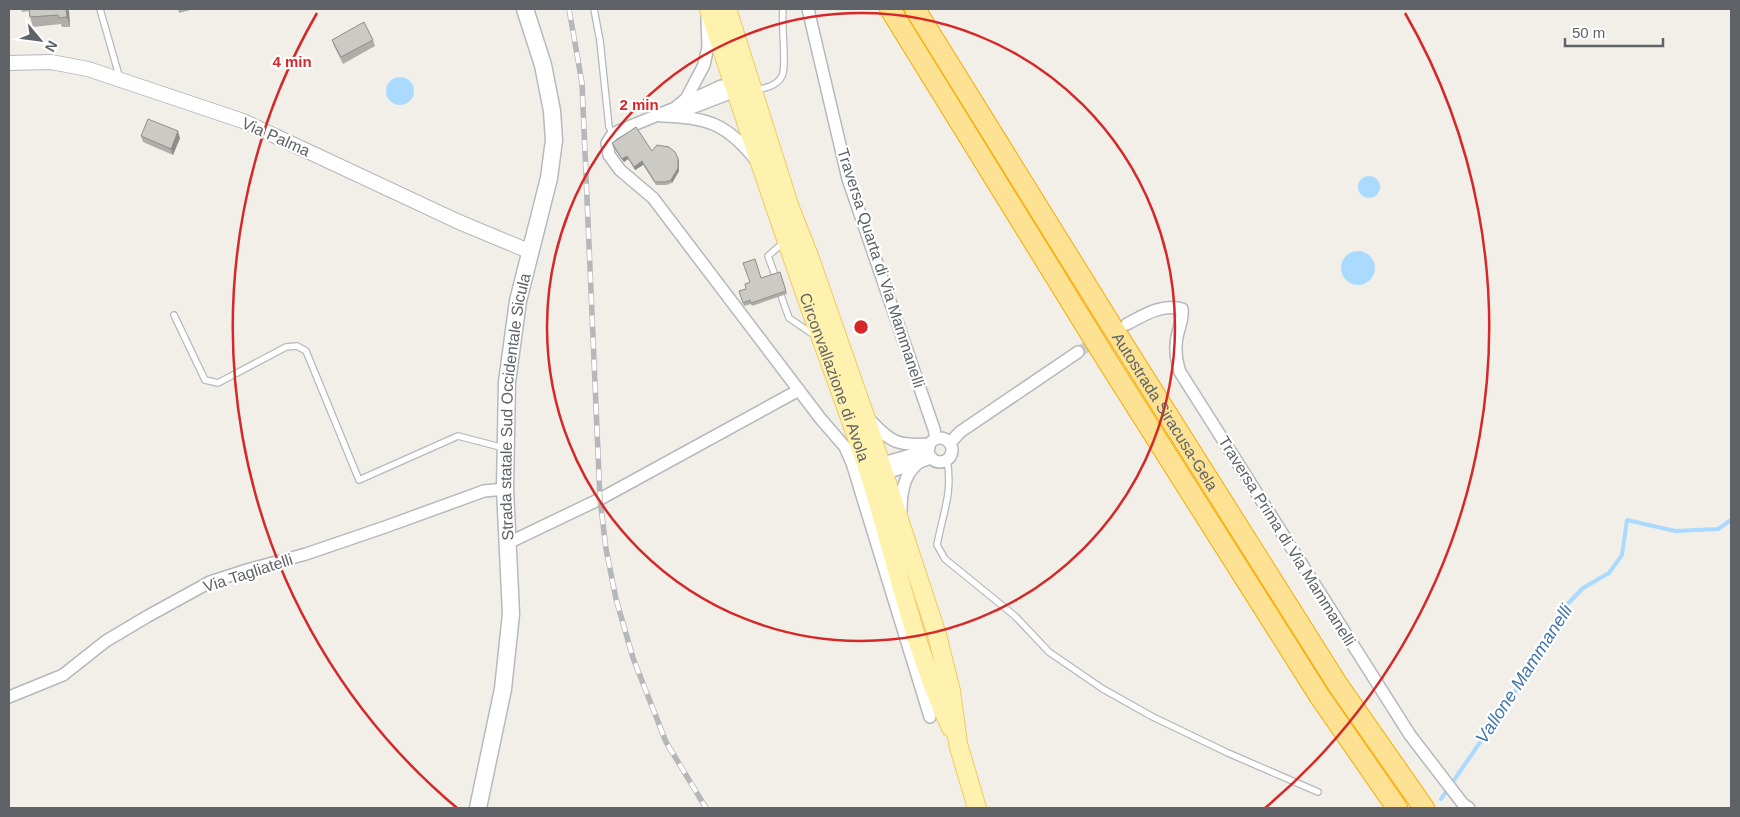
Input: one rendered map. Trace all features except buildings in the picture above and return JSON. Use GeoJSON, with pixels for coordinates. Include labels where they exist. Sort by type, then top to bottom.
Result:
{"type":"FeatureCollection","features":[{"type":"Feature","properties":{"kind":"highway","name":"Autostrada Siracusa-Gela"},"geometry":{"type":"LineString","coordinates":[[890,9],[1108,362],[1315,689],[1397,808]]}},
{"type":"Feature","properties":{"kind":"highway","name":"Autostrada Siracusa-Gela"},"geometry":{"type":"LineString","coordinates":[[915,9],[1338,685],[1424,808]]}},
{"type":"Feature","properties":{"kind":"main road","name":"Strada statale Sud Occidentale Sicula"},"geometry":{"type":"LineString","coordinates":[[478,808],[503,689],[511,614],[505,489],[507,382],[518,301],[549,178],[554,140],[552,111],[543,65],[525,9]]}},
{"type":"Feature","properties":{"kind":"main road","name":"Circonvallazione di Avola"},"geometry":{"type":"LineString","coordinates":[[708,9],[786,239],[824,342],[876,471],[900,519],[937,635],[951,691],[958,744]]}},
{"type":"Feature","properties":{"kind":"main road","name":"Circonvallazione di Avola"},"geometry":{"type":"LineString","coordinates":[[727,9],[790,208],[809,256],[865,416],[876,471],[919,646],[937,697],[958,744],[977,808]]}},
{"type":"Feature","properties":{"kind":"street"},"geometry":{"type":"LineString","coordinates":[[672,112],[686,99],[704,65],[708,47],[708,9]]}},
{"type":"Feature","properties":{"kind":"street","name":"Traversa Quarta di Via Mammanelli"},"geometry":{"type":"LineString","coordinates":[[808,9],[848,179],[934,429],[932,447]]}},
{"type":"Feature","properties":{"kind":"street","name":"Via Palma"},"geometry":{"type":"LineString","coordinates":[[9,63],[50,62],[88,69],[243,122],[459,222],[531,252]]}},
{"type":"Feature","properties":{"kind":"street"},"geometry":{"type":"LineString","coordinates":[[734,87],[745,69]]}},
{"type":"Feature","properties":{"kind":"street"},"geometry":{"type":"LineString","coordinates":[[752,91],[721,86],[672,112],[620,130],[613,134],[607,143],[609,155],[620,170],[653,198],[798,390],[845,447],[852,463],[930,717]]}},
{"type":"Feature","properties":{"kind":"street"},"geometry":{"type":"LineString","coordinates":[[672,112],[718,125],[734,136],[762,168]]}},
{"type":"Feature","properties":{"kind":"street","name":"Traversa Prima di Via Mammanelli"},"geometry":{"type":"LineString","coordinates":[[1127,324],[1163,308],[1175,307],[1182,309],[1183,318],[1175,347],[1180,372],[1410,735],[1463,804],[1469,808]]}},
{"type":"Feature","properties":{"kind":"street"},"geometry":{"type":"LineString","coordinates":[[950,443],[960,432],[1078,352]]}},
{"type":"Feature","properties":{"kind":"street"},"geometry":{"type":"LineString","coordinates":[[508,543],[600,499],[798,390]]}},
{"type":"Feature","properties":{"kind":"street"},"geometry":{"type":"LineString","coordinates":[[865,416],[884,436],[897,443],[932,447]]}},
{"type":"Feature","properties":{"kind":"street"},"geometry":{"type":"LineString","coordinates":[[900,519],[901,496],[908,475],[932,447],[944,438],[950,443],[952,452],[947,460],[939,461],[932,447]]}},
{"type":"Feature","properties":{"kind":"street"},"geometry":{"type":"LineString","coordinates":[[876,471],[932,447]]}},
{"type":"Feature","properties":{"kind":"street"},"geometry":{"type":"LineString","coordinates":[[876,471],[918,463]]}},
{"type":"Feature","properties":{"kind":"street","name":"Via Tagliatelli"},"geometry":{"type":"LineString","coordinates":[[9,697],[63,675],[106,642],[148,616],[210,582],[314,551],[484,491],[505,489]]}},
{"type":"Feature","properties":{"kind":"lane"},"geometry":{"type":"LineString","coordinates":[[100,9],[120,81]]}},
{"type":"Feature","properties":{"kind":"lane"},"geometry":{"type":"LineString","coordinates":[[594,9],[600,41],[609,127],[613,134]]}},
{"type":"Feature","properties":{"kind":"lane"},"geometry":{"type":"LineString","coordinates":[[752,91],[774,84],[782,77],[785,65],[783,54],[783,9]]}},
{"type":"Feature","properties":{"kind":"lane"},"geometry":{"type":"LineString","coordinates":[[786,239],[768,256],[789,318],[824,342]]}},
{"type":"Feature","properties":{"kind":"lane"},"geometry":{"type":"LineString","coordinates":[[174,315],[205,380],[218,383],[286,346],[297,346],[306,351],[359,480],[458,436],[506,449]]}},
{"type":"Feature","properties":{"kind":"lane"},"geometry":{"type":"LineString","coordinates":[[947,460],[950,478],[948,501],[937,545],[945,559],[1015,616],[1049,652],[1103,689],[1153,717],[1228,753],[1318,792]]}},
{"type":"Feature","properties":{"kind":"water"},"geometry":{"type":"Polygon","coordinates":[[[400,77],[410,81],[414,91],[410,101],[400,105],[390,101],[386,91],[390,81],[400,77]]]}},
{"type":"Feature","properties":{"kind":"water"},"geometry":{"type":"Polygon","coordinates":[[[1369,176],[1377,179],[1380,187],[1377,195],[1369,198],[1361,195],[1358,187],[1361,179],[1369,176]]]}},
{"type":"Feature","properties":{"kind":"water"},"geometry":{"type":"Polygon","coordinates":[[[1358,251],[1370,256],[1375,268],[1370,280],[1358,285],[1346,280],[1341,268],[1346,256],[1358,251]]]}},
{"type":"Feature","properties":{"kind":"waterway","name":"Vallone Mammanelli"},"geometry":{"type":"LineString","coordinates":[[1441,799],[1534,664],[1562,610],[1583,588],[1609,573],[1622,555],[1627,520],[1675,531],[1718,529],[1731,520]]}},
{"type":"Feature","properties":{"kind":"tunnel"},"geometry":{"type":"LineString","coordinates":[[1078,352],[1119,328]]}},
{"type":"Feature","properties":{"kind":"railway"},"geometry":{"type":"LineString","coordinates":[[569,9],[582,83],[600,499],[606,549],[616,599],[633,658],[666,742],[706,808]]}}]}
